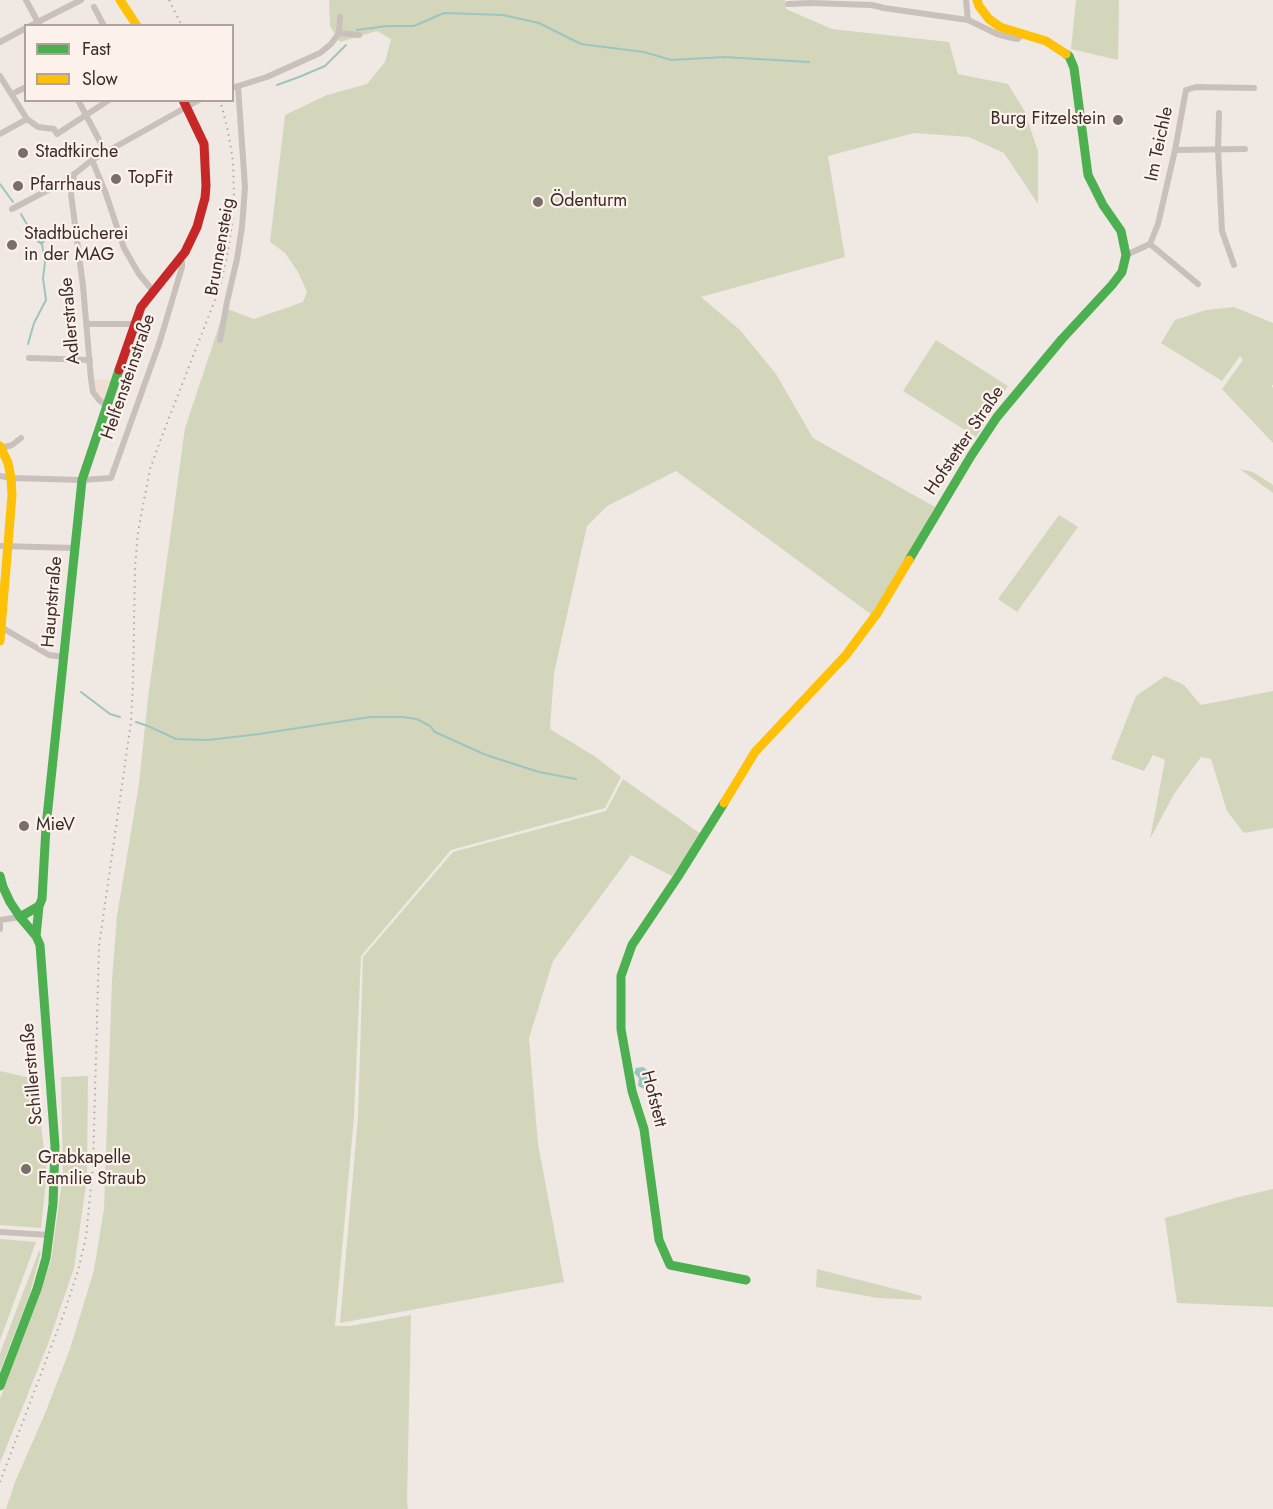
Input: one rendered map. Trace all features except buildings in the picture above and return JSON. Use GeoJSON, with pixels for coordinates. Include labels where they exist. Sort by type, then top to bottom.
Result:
{"type":"FeatureCollection","features":[{"type":"Feature","properties":{"kind":"street"},"geometry":{"type":"LineString","coordinates":[[26,0],[39,23],[67,3],[81,0]]}},
{"type":"Feature","properties":{"kind":"street"},"geometry":{"type":"LineString","coordinates":[[120,0],[136,24]]}},
{"type":"Feature","properties":{"kind":"street"},"geometry":{"type":"LineString","coordinates":[[872,5],[884,0]]}},
{"type":"Feature","properties":{"kind":"street"},"geometry":{"type":"LineString","coordinates":[[966,0],[968,20]]}},
{"type":"Feature","properties":{"kind":"street"},"geometry":{"type":"LineString","coordinates":[[977,0],[989,19],[1000,27],[1046,42],[1068,56],[1074,68],[1088,175],[1103,205],[1121,231],[1126,255],[1150,244],[1198,284]]}},
{"type":"Feature","properties":{"kind":"street"},"geometry":{"type":"LineString","coordinates":[[788,4],[872,5],[968,20],[1012,39],[1018,39],[1022,34]]}},
{"type":"Feature","properties":{"kind":"street"},"geometry":{"type":"LineString","coordinates":[[94,7],[103,24]]}},
{"type":"Feature","properties":{"kind":"street"},"geometry":{"type":"LineString","coordinates":[[340,17],[339,33],[359,35]]}},
{"type":"Feature","properties":{"kind":"street"},"geometry":{"type":"LineString","coordinates":[[0,42],[24,29]]}},
{"type":"Feature","properties":{"kind":"street","name":"Brunnensteig"},"geometry":{"type":"LineString","coordinates":[[220,340],[243,227],[244,158],[236,87],[267,77],[320,53],[331,45],[339,33]]}},
{"type":"Feature","properties":{"kind":"street"},"geometry":{"type":"LineString","coordinates":[[0,76],[27,119],[38,127],[54,129],[57,134],[107,102]]}},
{"type":"Feature","properties":{"kind":"street","name":"Im Teichle"},"geometry":{"type":"LineString","coordinates":[[1150,244],[1158,224],[1186,90],[1196,87],[1254,88]]}},
{"type":"Feature","properties":{"kind":"street"},"geometry":{"type":"LineString","coordinates":[[12,94],[24,88]]}},
{"type":"Feature","properties":{"kind":"street"},"geometry":{"type":"LineString","coordinates":[[79,102],[106,153]]}},
{"type":"Feature","properties":{"kind":"street"},"geometry":{"type":"LineString","coordinates":[[12,209],[59,184],[92,160],[184,104]]}},
{"type":"Feature","properties":{"kind":"street","name":"Helfensteinstraße"},"geometry":{"type":"LineString","coordinates":[[153,291],[191,241],[205,198],[204,144],[184,104]]}},
{"type":"Feature","properties":{"kind":"street"},"geometry":{"type":"LineString","coordinates":[[1219,113],[1218,149],[1222,231],[1234,266]]}},
{"type":"Feature","properties":{"kind":"street"},"geometry":{"type":"LineString","coordinates":[[0,134],[27,119]]}},
{"type":"Feature","properties":{"kind":"street"},"geometry":{"type":"LineString","coordinates":[[1174,150],[1245,149]]}},
{"type":"Feature","properties":{"kind":"street"},"geometry":{"type":"LineString","coordinates":[[92,160],[124,248],[139,274],[153,291]]}},
{"type":"Feature","properties":{"kind":"street","name":"Adlerstraße"},"geometry":{"type":"LineString","coordinates":[[74,174],[72,194],[93,392],[106,405]]}},
{"type":"Feature","properties":{"kind":"street"},"geometry":{"type":"LineString","coordinates":[[59,184],[72,194]]}},
{"type":"Feature","properties":{"kind":"street","name":"Hofstetter Straße"},"geometry":{"type":"LineString","coordinates":[[677,878],[755,752],[846,655],[878,612],[971,456],[997,417],[1062,339],[1112,285],[1122,272],[1126,255]]}},
{"type":"Feature","properties":{"kind":"street","name":"Helfensteinstraße"},"geometry":{"type":"LineString","coordinates":[[82,480],[111,478],[160,341],[182,267],[180,258]]}},
{"type":"Feature","properties":{"kind":"street","name":"Hauptstraße"},"geometry":{"type":"LineString","coordinates":[[36,936],[39,906],[42,899],[46,827],[82,480],[141,307],[153,291]]}},
{"type":"Feature","properties":{"kind":"street"},"geometry":{"type":"LineString","coordinates":[[87,324],[136,324]]}},
{"type":"Feature","properties":{"kind":"street"},"geometry":{"type":"LineString","coordinates":[[29,358],[90,360]]}},
{"type":"Feature","properties":{"kind":"street"},"geometry":{"type":"LineString","coordinates":[[0,641],[4,546],[12,495],[8,463],[1,447],[12,445],[21,438]]}},
{"type":"Feature","properties":{"kind":"street"},"geometry":{"type":"LineString","coordinates":[[0,476],[82,480]]}},
{"type":"Feature","properties":{"kind":"street"},"geometry":{"type":"LineString","coordinates":[[4,546],[74,548]]}},
{"type":"Feature","properties":{"kind":"street"},"geometry":{"type":"LineString","coordinates":[[1,627],[49,655],[64,657]]}},
{"type":"Feature","properties":{"kind":"street","name":"Schillerstraße"},"geometry":{"type":"LineString","coordinates":[[0,876],[10,902],[36,936],[42,953],[44,1006],[54,1116],[54,1175],[45,1235],[45,1258],[37,1289],[0,1386]]}},
{"type":"Feature","properties":{"kind":"street","name":"Hofstett"},"geometry":{"type":"LineString","coordinates":[[677,878],[632,945],[621,976],[621,1029],[632,1091],[644,1129],[659,1240],[670,1265],[746,1280]]}},
{"type":"Feature","properties":{"kind":"street"},"geometry":{"type":"LineString","coordinates":[[0,929],[0,920],[29,913],[39,906]]}},
{"type":"Feature","properties":{"kind":"street"},"geometry":{"type":"LineString","coordinates":[[0,1232],[45,1235]]}},
{"type":"Feature","properties":{"kind":"green space"},"geometry":{"type":"Polygon","coordinates":[[[329,0],[785,0],[786,9],[832,29],[949,42],[958,74],[1008,84],[1024,110],[1038,151],[1038,204],[1004,153],[969,137],[914,133],[828,156],[845,257],[701,297],[740,330],[776,374],[813,438],[935,507],[872,615],[676,471],[607,506],[587,526],[554,673],[550,729],[596,757],[621,777],[605,808],[451,850],[361,956],[354,1117],[335,1326],[350,1326],[411,1315],[408,1509],[6,1509],[70,1349],[94,1270],[104,1209],[112,980],[117,916],[139,784],[148,698],[185,428],[225,308],[254,319],[303,302],[307,292],[298,272],[285,253],[270,242],[285,115],[327,95],[367,84],[385,62],[391,39],[377,31],[340,42],[330,26],[329,0]]]}},
{"type":"Feature","properties":{"kind":"green space"},"geometry":{"type":"Polygon","coordinates":[[[1076,0],[1119,0],[1118,60],[1071,49],[1076,0]]]}},
{"type":"Feature","properties":{"kind":"green space"},"geometry":{"type":"Polygon","coordinates":[[[1234,307],[1273,323],[1273,385],[1271,385],[1273,388],[1273,443],[1222,389],[1243,360],[1240,356],[1222,381],[1161,343],[1175,320],[1206,310],[1234,307]]]}},
{"type":"Feature","properties":{"kind":"green space"},"geometry":{"type":"Polygon","coordinates":[[[936,340],[1008,386],[976,437],[903,391],[936,340]]]}},
{"type":"Feature","properties":{"kind":"green space"},"geometry":{"type":"Polygon","coordinates":[[[1240,469],[1253,472],[1273,485],[1273,493],[1240,469]]]}},
{"type":"Feature","properties":{"kind":"green space"},"geometry":{"type":"Polygon","coordinates":[[[1059,515],[1078,527],[1017,612],[998,599],[1059,515]]]}},
{"type":"Feature","properties":{"kind":"green space"},"geometry":{"type":"Polygon","coordinates":[[[1165,676],[1184,685],[1201,705],[1273,691],[1273,828],[1244,833],[1227,811],[1211,759],[1201,757],[1174,794],[1150,839],[1165,760],[1153,755],[1144,771],[1111,759],[1136,696],[1165,676]]]}},
{"type":"Feature","properties":{"kind":"green space"},"geometry":{"type":"Polygon","coordinates":[[[623,779],[701,834],[672,876],[631,855],[553,961],[529,1038],[538,1144],[564,1282],[340,1323],[358,1117],[363,957],[453,852],[606,811],[623,779]]]}},
{"type":"Feature","properties":{"kind":"green space"},"geometry":{"type":"Polygon","coordinates":[[[0,1071],[35,1079],[47,1172],[41,1228],[0,1225],[0,1071]]]}},
{"type":"Feature","properties":{"kind":"green space"},"geometry":{"type":"Polygon","coordinates":[[[88,1076],[87,1178],[74,1268],[48,1344],[0,1463],[0,1399],[51,1261],[63,1174],[61,1077],[88,1076]]]}},
{"type":"Feature","properties":{"kind":"green space"},"geometry":{"type":"Polygon","coordinates":[[[1273,1189],[1273,1307],[1177,1303],[1165,1218],[1273,1189]]]}},
{"type":"Feature","properties":{"kind":"green space"},"geometry":{"type":"Polygon","coordinates":[[[0,1239],[36,1242],[0,1340],[0,1239]]]}},
{"type":"Feature","properties":{"kind":"green space"},"geometry":{"type":"Polygon","coordinates":[[[39,1251],[41,1252],[29,1296],[0,1371],[0,1353],[39,1251]]]}},
{"type":"Feature","properties":{"kind":"green space"},"geometry":{"type":"Polygon","coordinates":[[[817,1269],[922,1296],[921,1300],[878,1298],[816,1287],[817,1269]]]}},
{"type":"Feature","properties":{"kind":"shaded area"},"geometry":{"type":"Polygon","coordinates":[[[91,379],[114,380],[106,405],[99,400],[91,379]]]}},
{"type":"Feature","properties":{"kind":"water"},"geometry":{"type":"Polygon","coordinates":[[[27,227],[36,233],[42,227],[45,242],[41,245],[30,236],[27,227]]]}},
{"type":"Feature","properties":{"kind":"water"},"geometry":{"type":"Polygon","coordinates":[[[643,1067],[650,1072],[651,1082],[646,1090],[638,1086],[639,1078],[634,1073],[636,1068],[643,1067]]]}},
{"type":"Feature","properties":{"kind":"waterway"},"geometry":{"type":"LineString","coordinates":[[357,30],[387,26],[414,26],[444,13],[503,15],[539,23],[581,44],[644,52],[671,60],[724,57],[809,62]]}},
{"type":"Feature","properties":{"kind":"waterway"},"geometry":{"type":"LineString","coordinates":[[277,85],[325,66],[346,45]]}},
{"type":"Feature","properties":{"kind":"waterway"},"geometry":{"type":"LineString","coordinates":[[0,184],[13,202]]}},
{"type":"Feature","properties":{"kind":"waterway"},"geometry":{"type":"LineString","coordinates":[[21,214],[29,228]]}},
{"type":"Feature","properties":{"kind":"waterway"},"geometry":{"type":"LineString","coordinates":[[28,344],[34,323],[46,300],[42,244]]}},
{"type":"Feature","properties":{"kind":"waterway"},"geometry":{"type":"LineString","coordinates":[[81,692],[110,714],[120,717]]}},
{"type":"Feature","properties":{"kind":"waterway"},"geometry":{"type":"LineString","coordinates":[[136,722],[176,739],[208,740],[370,717],[402,717],[417,719],[430,726],[435,732],[486,755],[539,772],[576,779]]}},
{"type":"Feature","properties":{"kind":"railway"},"geometry":{"type":"LineString","coordinates":[[169,0],[181,24]]}},
{"type":"Feature","properties":{"kind":"railway"},"geometry":{"type":"LineString","coordinates":[[0,1482],[64,1313],[86,1237],[93,1166],[99,946],[131,722],[138,532],[150,469],[220,287],[228,251],[234,196],[233,161],[221,102]]}},
{"type":"Feature","properties":{"kind":"traffic: fast"},"geometry":{"type":"LineString","coordinates":[[909,560],[997,417],[1122,272],[1126,255],[1121,231],[1103,205],[1088,175],[1074,68],[1066,54]]}},
{"type":"Feature","properties":{"kind":"traffic: fast"},"geometry":{"type":"LineString","coordinates":[[20,917],[39,906],[42,899],[46,827],[82,480],[119,370]]}},
{"type":"Feature","properties":{"kind":"traffic: fast"},"geometry":{"type":"LineString","coordinates":[[724,803],[632,945],[621,976],[621,1029],[632,1091],[644,1129],[659,1240],[670,1265],[746,1280]]}},
{"type":"Feature","properties":{"kind":"traffic: fast"},"geometry":{"type":"LineString","coordinates":[[0,876],[10,902],[36,936],[40,945],[55,1146],[53,1204],[46,1258],[37,1289],[0,1386]]}},
{"type":"Feature","properties":{"kind":"traffic: fast"},"geometry":{"type":"LineString","coordinates":[[36,936],[39,906]]}},
{"type":"Feature","properties":{"kind":"traffic: slow"},"geometry":{"type":"LineString","coordinates":[[120,0],[136,24]]}},
{"type":"Feature","properties":{"kind":"traffic: slow"},"geometry":{"type":"LineString","coordinates":[[977,0],[989,19],[1000,27],[1046,41],[1066,54]]}},
{"type":"Feature","properties":{"kind":"traffic: slow"},"geometry":{"type":"LineString","coordinates":[[0,446],[8,463],[12,495],[0,641]]}},
{"type":"Feature","properties":{"kind":"traffic: slow"},"geometry":{"type":"LineString","coordinates":[[724,803],[755,752],[846,655],[878,612],[909,560]]}},
{"type":"Feature","properties":{"kind":"traffic: jam"},"geometry":{"type":"LineString","coordinates":[[119,370],[141,307],[185,252],[197,227],[205,198],[204,144],[184,102]]}},
{"type":"Feature","properties":{"kind":"place","name":"Burg Fitzelstein"},"geometry":{"type":"Point","coordinates":[1118,120]}},
{"type":"Feature","properties":{"kind":"place","name":"Stadtkirche"},"geometry":{"type":"Point","coordinates":[23,153]}},
{"type":"Feature","properties":{"kind":"place","name":"TopFit"},"geometry":{"type":"Point","coordinates":[116,179]}},
{"type":"Feature","properties":{"kind":"place","name":"Pfarrhaus"},"geometry":{"type":"Point","coordinates":[18,186]}},
{"type":"Feature","properties":{"kind":"place","name":"Ödenturm"},"geometry":{"type":"Point","coordinates":[538,202]}},
{"type":"Feature","properties":{"kind":"place","name":"Stadtbücherei in der MAG"},"geometry":{"type":"Point","coordinates":[12,245]}},
{"type":"Feature","properties":{"kind":"place","name":"MieV"},"geometry":{"type":"Point","coordinates":[24,826]}},
{"type":"Feature","properties":{"kind":"place","name":"Grabkapelle Familie Straub"},"geometry":{"type":"Point","coordinates":[26,1169]}}]}
